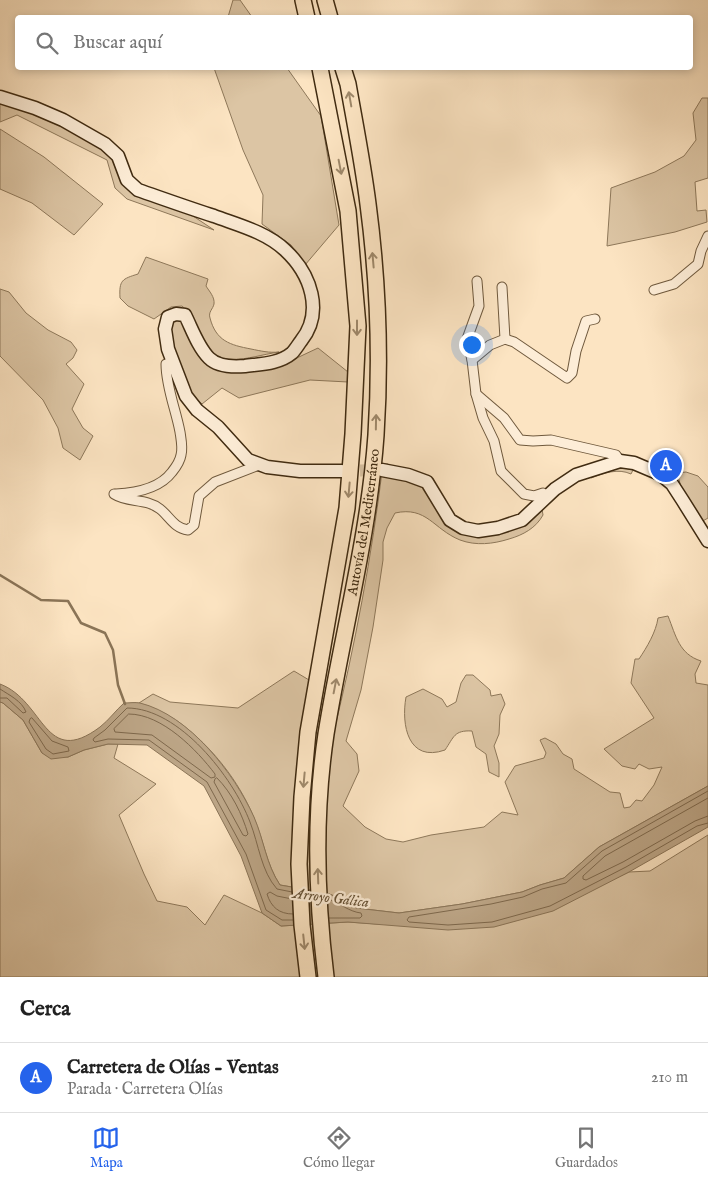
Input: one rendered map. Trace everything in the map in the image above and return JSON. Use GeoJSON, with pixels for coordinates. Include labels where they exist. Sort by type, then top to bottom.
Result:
{"type":"FeatureCollection","features":[{"type":"Feature","properties":{"kind":"highway"},"geometry":{"type":"LineString","coordinates":[[303,0],[306,15]]}},
{"type":"Feature","properties":{"kind":"highway"},"geometry":{"type":"LineString","coordinates":[[325,0],[329,15]]}},
{"type":"Feature","properties":{"kind":"highway","name":"Autovía del Mediterráneo"},"geometry":{"type":"LineString","coordinates":[[308,977],[302,924],[299,864],[302,797],[308,732],[347,508],[353,434],[358,326],[348,211],[320,70]]}},
{"type":"Feature","properties":{"kind":"highway","name":"Autovía del Mediterráneo"},"geometry":{"type":"LineString","coordinates":[[326,977],[320,927],[317,863],[320,793],[326,734],[356,580],[376,435],[378,321],[369,215],[348,84],[344,70]]}},
{"type":"Feature","properties":{"kind":"main road"},"geometry":{"type":"LineString","coordinates":[[0,97],[36,108],[63,120],[105,144],[118,156],[127,180],[138,190],[244,227],[267,237],[285,249],[299,265],[311,289],[313,311],[308,332],[292,353],[275,362],[233,368],[220,365],[210,359],[200,345],[185,315],[176,314],[168,317],[165,329],[168,349],[186,396],[197,410],[218,427],[248,460],[267,467],[300,471],[342,471]]}},
{"type":"Feature","properties":{"kind":"main road"},"geometry":{"type":"LineString","coordinates":[[382,470],[408,475],[427,482],[450,520],[463,528],[478,531],[498,528],[522,520],[555,489],[576,476],[620,461],[634,463],[660,474],[672,484],[684,500],[708,541]]}},
{"type":"Feature","properties":{"kind":"street"},"geometry":{"type":"LineString","coordinates":[[654,290],[674,284],[698,264],[701,251],[708,236]]}},
{"type":"Feature","properties":{"kind":"street"},"geometry":{"type":"LineString","coordinates":[[477,281],[479,306],[467,339],[472,360],[476,394],[494,441],[501,471],[524,494],[534,496],[542,493],[546,497]]}},
{"type":"Feature","properties":{"kind":"street"},"geometry":{"type":"LineString","coordinates":[[502,287],[505,340]]}},
{"type":"Feature","properties":{"kind":"street"},"geometry":{"type":"LineString","coordinates":[[472,360],[490,345],[505,340],[514,342],[567,378],[572,374],[576,351],[586,321],[595,319]]}},
{"type":"Feature","properties":{"kind":"street"},"geometry":{"type":"LineString","coordinates":[[172,362],[166,364],[166,373],[177,413],[182,442],[182,454],[178,464],[168,477],[160,483],[127,493],[114,494],[121,498],[144,501],[159,509],[181,529],[188,530],[194,525],[199,496],[215,482],[259,465]]}},
{"type":"Feature","properties":{"kind":"street"},"geometry":{"type":"LineString","coordinates":[[476,394],[504,418],[520,440],[551,440],[616,455],[620,461]]}},
{"type":"Feature","properties":{"kind":"shaded area"},"geometry":{"type":"Polygon","coordinates":[[[233,0],[240,0],[251,15],[229,15],[233,0]]]}},
{"type":"Feature","properties":{"kind":"shaded area"},"geometry":{"type":"Polygon","coordinates":[[[215,70],[288,70],[321,116],[339,225],[305,265],[291,245],[262,224],[263,195],[243,150],[215,70]]]}},
{"type":"Feature","properties":{"kind":"shaded area"},"geometry":{"type":"Polygon","coordinates":[[[702,98],[708,98],[708,178],[695,182],[697,211],[706,210],[707,222],[675,232],[607,246],[611,188],[655,172],[684,156],[696,140],[693,113],[702,98]]]}},
{"type":"Feature","properties":{"kind":"shaded area"},"geometry":{"type":"Polygon","coordinates":[[[0,102],[48,118],[110,153],[127,189],[187,212],[214,230],[127,199],[115,188],[107,160],[17,115],[0,122],[0,102]]]}},
{"type":"Feature","properties":{"kind":"shaded area"},"geometry":{"type":"Polygon","coordinates":[[[0,129],[44,157],[103,204],[74,235],[32,203],[0,189],[0,129]]]}},
{"type":"Feature","properties":{"kind":"shaded area"},"geometry":{"type":"Polygon","coordinates":[[[146,257],[208,279],[206,286],[214,299],[210,318],[216,332],[225,341],[265,352],[279,352],[244,359],[223,358],[214,354],[206,347],[198,336],[192,318],[182,306],[171,307],[154,319],[128,306],[120,298],[121,284],[128,277],[138,274],[146,257]]]}},
{"type":"Feature","properties":{"kind":"shaded area"},"geometry":{"type":"Polygon","coordinates":[[[0,289],[9,292],[26,313],[48,330],[71,342],[77,350],[73,358],[66,364],[84,384],[72,409],[83,428],[93,436],[80,460],[63,448],[58,428],[43,400],[0,356],[0,289]]]}},
{"type":"Feature","properties":{"kind":"shaded area"},"geometry":{"type":"Polygon","coordinates":[[[179,318],[211,364],[284,364],[318,348],[348,372],[348,382],[310,380],[239,398],[222,388],[202,404],[190,393],[179,366],[170,335],[172,320],[179,318]]]}},
{"type":"Feature","properties":{"kind":"shaded area"},"geometry":{"type":"Polygon","coordinates":[[[383,464],[388,464],[388,477],[401,478],[424,486],[468,535],[542,509],[543,515],[533,527],[519,535],[497,542],[478,544],[460,540],[423,516],[415,513],[395,513],[387,528],[383,542],[383,560],[373,627],[361,690],[346,741],[357,754],[359,771],[343,806],[365,827],[386,839],[403,842],[431,835],[484,827],[502,812],[518,815],[505,782],[515,766],[544,758],[546,753],[540,740],[545,738],[556,744],[563,754],[572,759],[574,769],[610,792],[620,793],[624,808],[630,807],[636,800],[642,801],[654,785],[662,767],[649,769],[639,764],[635,769],[622,766],[604,749],[654,718],[631,683],[635,659],[639,659],[648,644],[658,618],[668,616],[683,649],[701,661],[695,674],[696,683],[708,685],[708,786],[599,847],[564,878],[522,892],[462,904],[399,913],[356,908],[346,901],[327,893],[280,885],[271,869],[248,804],[241,791],[214,754],[180,723],[165,714],[139,703],[153,694],[170,702],[238,708],[294,671],[309,680],[302,731],[333,735],[349,668],[362,600],[383,464]]]}},
{"type":"Feature","properties":{"kind":"shaded area"},"geometry":{"type":"Polygon","coordinates":[[[620,467],[633,470],[631,474],[616,471],[591,478],[590,475],[620,467]]]}},
{"type":"Feature","properties":{"kind":"shaded area"},"geometry":{"type":"Polygon","coordinates":[[[686,472],[698,476],[708,487],[708,518],[701,522],[682,490],[677,473],[686,472]]]}},
{"type":"Feature","properties":{"kind":"shaded area"},"geometry":{"type":"Polygon","coordinates":[[[466,675],[473,675],[490,690],[491,696],[501,694],[505,704],[500,715],[499,734],[494,746],[499,763],[499,777],[489,772],[486,754],[476,747],[472,731],[458,733],[445,750],[432,753],[423,751],[415,746],[406,730],[406,697],[423,689],[442,699],[447,707],[456,702],[461,683],[466,675]]]}},
{"type":"Feature","properties":{"kind":"shaded area"},"geometry":{"type":"Polygon","coordinates":[[[0,702],[23,720],[42,753],[68,757],[84,750],[108,744],[118,744],[114,758],[156,784],[119,815],[157,901],[187,907],[205,925],[224,895],[262,913],[281,926],[348,922],[377,924],[595,888],[629,872],[650,871],[708,835],[708,977],[0,977],[0,702]]]}},
{"type":"Feature","properties":{"kind":"water","name":"Arroyo Gálica"},"geometry":{"type":"Polygon","coordinates":[[[0,684],[15,692],[46,728],[56,736],[67,740],[81,738],[100,727],[124,703],[140,703],[176,720],[208,748],[235,782],[254,817],[271,869],[280,885],[327,893],[346,901],[356,908],[399,913],[462,904],[522,892],[564,878],[599,847],[708,786],[708,827],[629,872],[553,911],[494,927],[448,930],[348,922],[281,926],[262,913],[241,856],[204,786],[147,745],[108,744],[84,750],[68,757],[51,759],[42,753],[23,720],[0,702],[0,684]]]}},
{"type":"Feature","properties":{"kind":"waterway"},"geometry":{"type":"LineString","coordinates":[[0,575],[41,600],[68,601],[81,623],[105,633],[113,650],[118,685],[125,704]]}},
{"type":"Feature","properties":{"kind":"tunnel"},"geometry":{"type":"LineString","coordinates":[[342,471],[382,470]]}},
{"type":"Feature","properties":{"kind":"place","name":"Carretera de Olías - Ventas"},"geometry":{"type":"Point","coordinates":[666,466]}}]}
